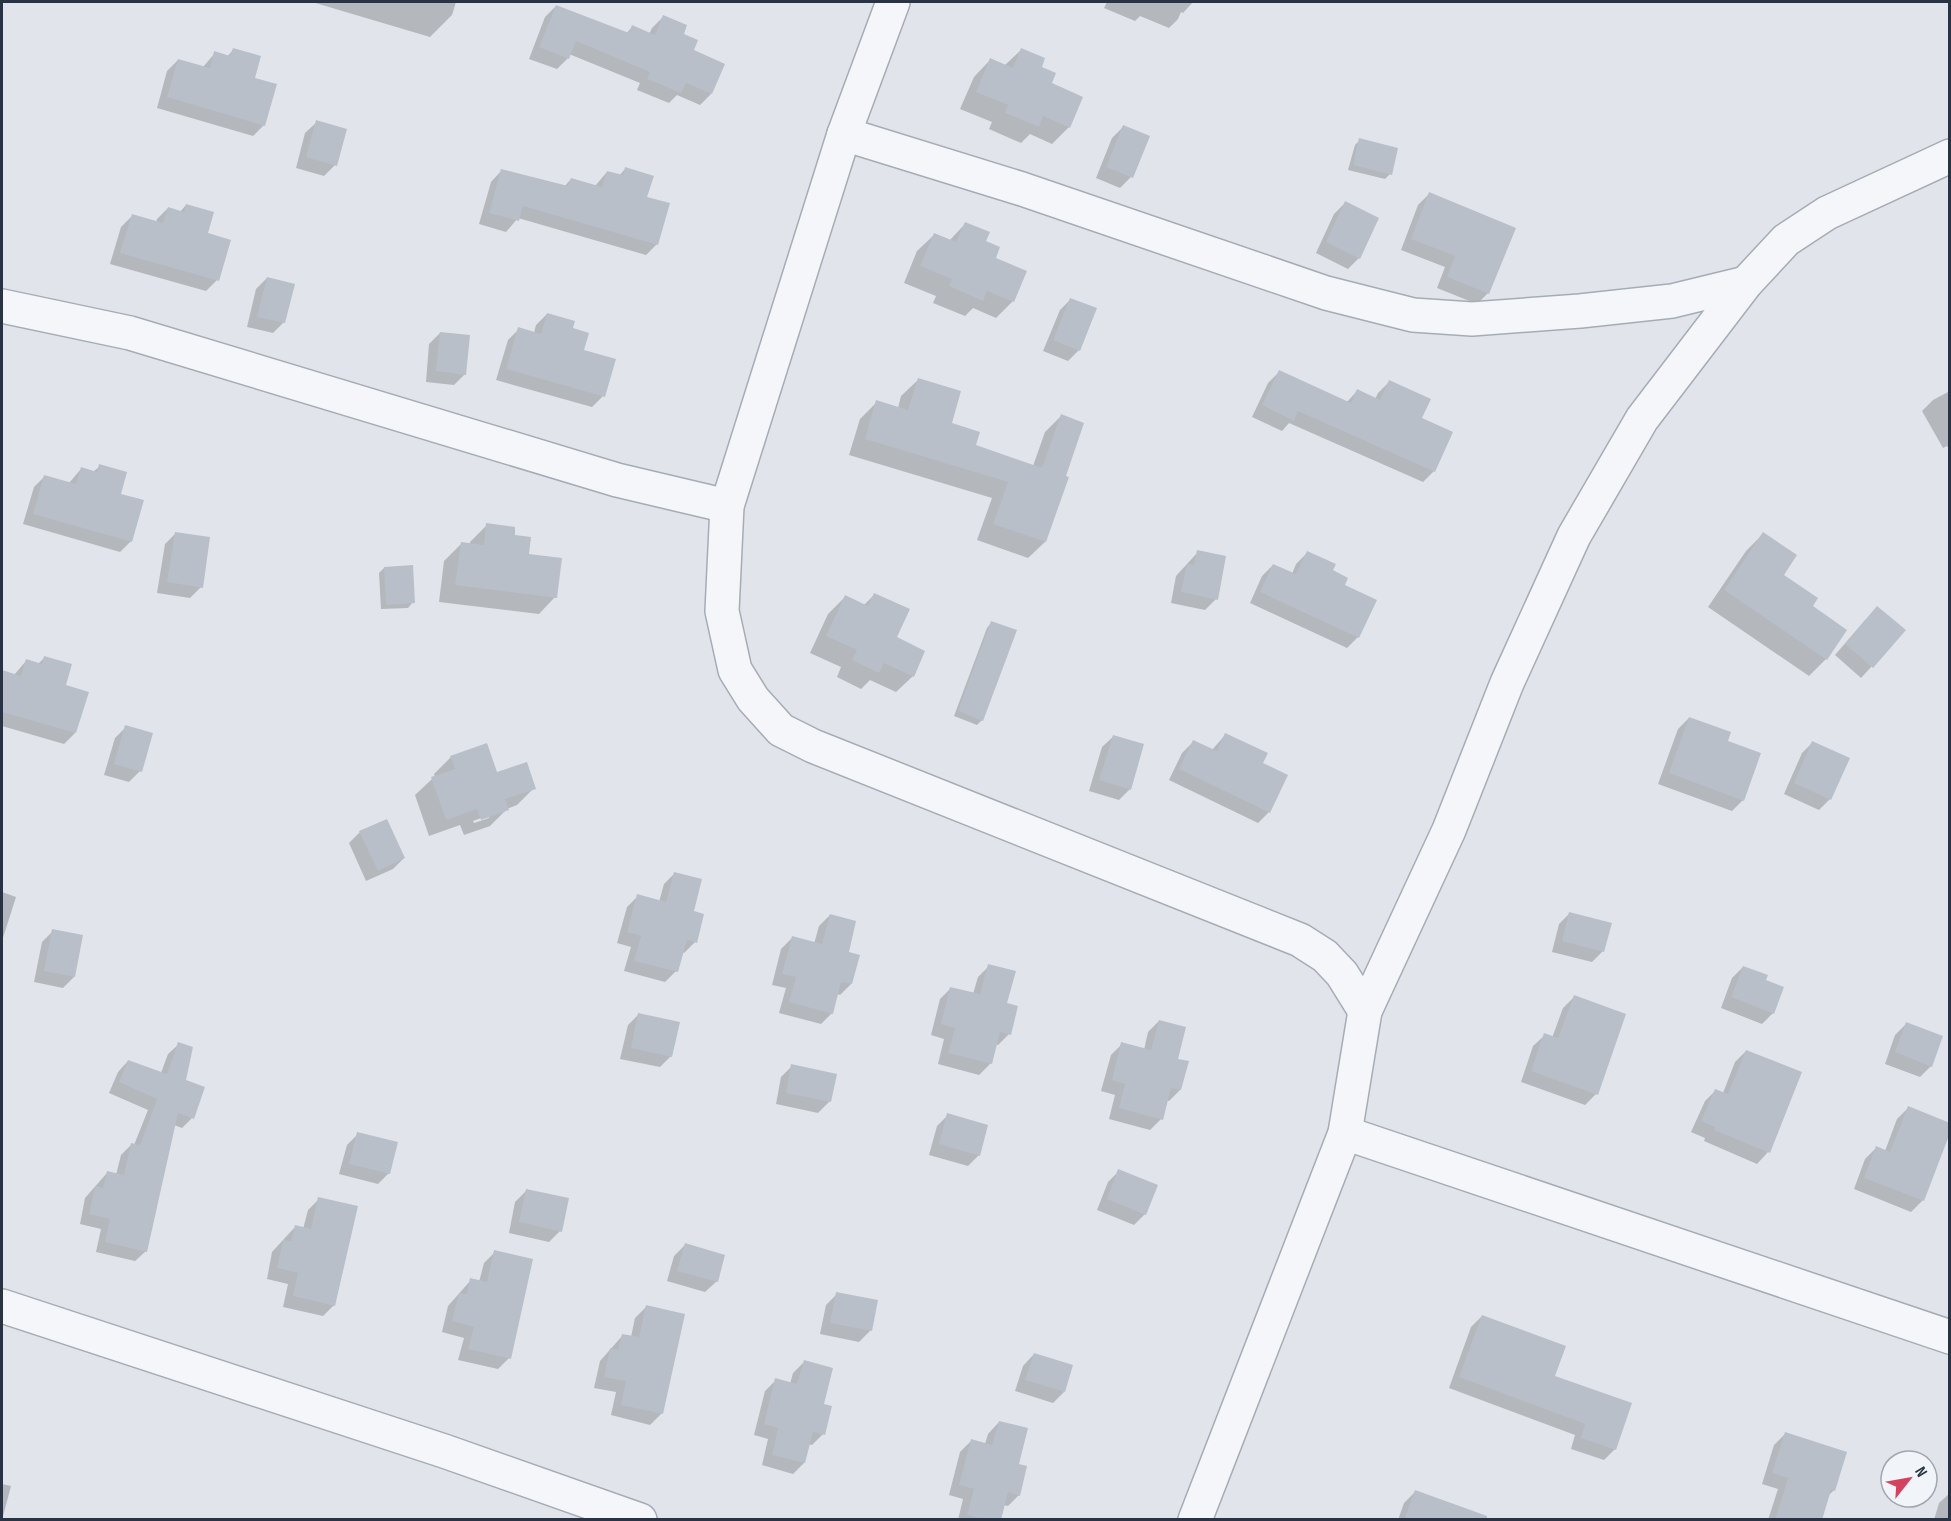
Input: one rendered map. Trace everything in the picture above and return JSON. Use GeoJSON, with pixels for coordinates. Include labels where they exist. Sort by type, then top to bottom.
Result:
{"type":"FeatureCollection","features":[{"type":"Feature","properties":{"kind":"street"},"geometry":{"type":"LineString","coordinates":[[893,2],[844,134],[727,506],[722,611],[735,670],[753,699],[781,730],[813,746],[1300,939],[1325,956],[1342,974],[1365,1011]]}},
{"type":"Feature","properties":{"kind":"street"},"geometry":{"type":"LineString","coordinates":[[844,134],[1022,189],[1326,293],[1413,315],[1472,319],[1580,311],[1672,300],[1746,283]]}},
{"type":"Feature","properties":{"kind":"street"},"geometry":{"type":"LineString","coordinates":[[1195,1520],[1345,1134],[1365,1011],[1449,830],[1507,683],[1574,536],[1642,419],[1746,283],[1786,240],[1827,213],[1950,156]]}},
{"type":"Feature","properties":{"kind":"street"},"geometry":{"type":"LineString","coordinates":[[2,306],[130,333],[617,480],[727,506]]}},
{"type":"Feature","properties":{"kind":"street"},"geometry":{"type":"LineString","coordinates":[[1345,1134],[1950,1337]]}},
{"type":"Feature","properties":{"kind":"street"},"geometry":{"type":"LineString","coordinates":[[2,1306],[444,1451],[640,1520]]}},
{"type":"Feature","properties":{"kind":"building"},"geometry":{"type":"Polygon","coordinates":[[[556,5],[629,33],[632,25],[655,35],[663,15],[687,25],[684,34],[698,40],[694,50],[725,64],[712,94],[686,83],[681,93],[647,79],[650,72],[576,41],[569,59],[539,47],[556,5]]]}},
{"type":"Feature","properties":{"kind":"building"},"geometry":{"type":"Polygon","coordinates":[[[233,48],[261,56],[255,78],[277,84],[265,126],[167,97],[178,59],[210,68],[214,51],[230,56],[233,48]]]}},
{"type":"Feature","properties":{"kind":"building"},"geometry":{"type":"Polygon","coordinates":[[[1021,48],[1045,58],[1042,67],[1056,73],[1052,83],[1083,97],[1070,128],[1043,116],[1039,127],[1005,113],[1008,105],[976,92],[990,58],[1013,68],[1021,48]]]}},
{"type":"Feature","properties":{"kind":"building"},"geometry":{"type":"Polygon","coordinates":[[[316,120],[347,129],[337,166],[306,157],[316,120]]]}},
{"type":"Feature","properties":{"kind":"building"},"geometry":{"type":"Polygon","coordinates":[[[1123,125],[1150,136],[1133,178],[1106,167],[1123,125]]]}},
{"type":"Feature","properties":{"kind":"building"},"geometry":{"type":"Polygon","coordinates":[[[1359,138],[1398,148],[1392,175],[1353,165],[1359,138]]]}},
{"type":"Feature","properties":{"kind":"building"},"geometry":{"type":"Polygon","coordinates":[[[625,167],[654,176],[647,197],[670,203],[658,245],[523,206],[519,221],[489,213],[501,169],[568,186],[571,178],[602,187],[607,171],[623,175],[625,167]]]}},
{"type":"Feature","properties":{"kind":"building"},"geometry":{"type":"Polygon","coordinates":[[[1429,192],[1516,228],[1489,294],[1447,277],[1455,256],[1411,239],[1429,192]]]}},
{"type":"Feature","properties":{"kind":"building"},"geometry":{"type":"Polygon","coordinates":[[[1345,201],[1379,218],[1360,259],[1326,242],[1345,201]]]}},
{"type":"Feature","properties":{"kind":"building"},"geometry":{"type":"Polygon","coordinates":[[[186,204],[214,212],[208,233],[231,240],[219,281],[120,253],[132,214],[163,223],[168,207],[184,212],[186,204]]]}},
{"type":"Feature","properties":{"kind":"building"},"geometry":{"type":"Polygon","coordinates":[[[965,222],[990,232],[986,241],[1000,247],[996,258],[1027,271],[1014,302],[987,291],[983,301],[949,286],[952,279],[920,266],[934,233],[956,242],[965,222]]]}},
{"type":"Feature","properties":{"kind":"building"},"geometry":{"type":"Polygon","coordinates":[[[267,277],[295,284],[285,323],[257,317],[267,277]]]}},
{"type":"Feature","properties":{"kind":"building"},"geometry":{"type":"Polygon","coordinates":[[[1070,298],[1097,308],[1080,351],[1053,340],[1070,298]]]}},
{"type":"Feature","properties":{"kind":"building"},"geometry":{"type":"Polygon","coordinates":[[[547,313],[575,321],[573,328],[589,333],[584,350],[616,359],[605,397],[506,369],[518,327],[541,334],[547,313]]]}},
{"type":"Feature","properties":{"kind":"building"},"geometry":{"type":"Polygon","coordinates":[[[440,332],[470,335],[466,375],[436,371],[440,332]]]}},
{"type":"Feature","properties":{"kind":"building"},"geometry":{"type":"Polygon","coordinates":[[[1279,370],[1351,403],[1357,389],[1380,400],[1389,380],[1431,399],[1422,418],[1453,432],[1435,472],[1298,411],[1294,421],[1262,405],[1279,370]]]}},
{"type":"Feature","properties":{"kind":"building"},"geometry":{"type":"Polygon","coordinates":[[[918,378],[961,391],[952,423],[980,432],[976,445],[1042,468],[1061,414],[1084,423],[1066,476],[1069,477],[1046,542],[993,524],[1008,482],[865,439],[876,400],[908,410],[918,378]]]}},
{"type":"Feature","properties":{"kind":"building"},"geometry":{"type":"Polygon","coordinates":[[[99,464],[127,472],[121,494],[144,500],[132,542],[33,514],[44,475],[76,484],[81,467],[97,472],[99,464]]]}},
{"type":"Feature","properties":{"kind":"building"},"geometry":{"type":"Polygon","coordinates":[[[486,523],[515,527],[515,535],[531,537],[529,554],[562,558],[557,598],[455,585],[461,542],[484,545],[486,523]]]}},
{"type":"Feature","properties":{"kind":"building"},"geometry":{"type":"Polygon","coordinates":[[[175,532],[210,537],[203,588],[167,582],[175,532]]]}},
{"type":"Feature","properties":{"kind":"building"},"geometry":{"type":"Polygon","coordinates":[[[1763,532],[1797,555],[1784,575],[1818,598],[1813,606],[1847,630],[1827,660],[1724,590],[1763,532]]]}},
{"type":"Feature","properties":{"kind":"building"},"geometry":{"type":"Polygon","coordinates":[[[1197,550],[1226,556],[1218,600],[1181,592],[1187,564],[1194,565],[1197,550]]]}},
{"type":"Feature","properties":{"kind":"building"},"geometry":{"type":"Polygon","coordinates":[[[1307,551],[1336,564],[1333,570],[1348,578],[1345,585],[1377,600],[1359,638],[1260,592],[1273,564],[1296,574],[1307,551]]]}},
{"type":"Feature","properties":{"kind":"building"},"geometry":{"type":"Polygon","coordinates":[[[413,565],[415,603],[386,605],[384,567],[413,565]]]}},
{"type":"Feature","properties":{"kind":"building"},"geometry":{"type":"Polygon","coordinates":[[[874,593],[910,609],[897,637],[925,651],[914,677],[884,663],[879,673],[852,660],[857,650],[826,636],[845,595],[868,606],[874,593]]]}},
{"type":"Feature","properties":{"kind":"building"},"geometry":{"type":"Polygon","coordinates":[[[1877,606],[1906,630],[1873,668],[1845,644],[1877,606]]]}},
{"type":"Feature","properties":{"kind":"building"},"geometry":{"type":"Polygon","coordinates":[[[991,621],[1017,630],[983,721],[958,711],[991,621]]]}},
{"type":"Feature","properties":{"kind":"building"},"geometry":{"type":"Polygon","coordinates":[[[44,656],[72,664],[66,685],[89,692],[76,733],[2,712],[2,670],[21,676],[26,659],[42,664],[44,656]]]}},
{"type":"Feature","properties":{"kind":"building"},"geometry":{"type":"Polygon","coordinates":[[[1689,717],[1731,732],[1728,741],[1761,753],[1744,801],[1669,773],[1689,717]]]}},
{"type":"Feature","properties":{"kind":"building"},"geometry":{"type":"Polygon","coordinates":[[[125,725],[153,733],[142,772],[114,764],[125,725]]]}},
{"type":"Feature","properties":{"kind":"building"},"geometry":{"type":"Polygon","coordinates":[[[1225,733],[1268,753],[1263,763],[1288,775],[1270,813],[1179,769],[1193,740],[1217,751],[1225,733]]]}},
{"type":"Feature","properties":{"kind":"building"},"geometry":{"type":"Polygon","coordinates":[[[1113,735],[1144,744],[1131,790],[1099,780],[1113,735]]]}},
{"type":"Feature","properties":{"kind":"building"},"geometry":{"type":"Polygon","coordinates":[[[1812,741],[1850,758],[1831,800],[1794,783],[1812,741]]]}},
{"type":"Feature","properties":{"kind":"building"},"geometry":{"type":"Polygon","coordinates":[[[487,743],[497,772],[527,762],[536,789],[505,799],[509,810],[481,820],[477,809],[446,820],[431,777],[455,769],[450,756],[487,743]]]}},
{"type":"Feature","properties":{"kind":"building"},"geometry":{"type":"Polygon","coordinates":[[[387,819],[405,858],[378,871],[359,831],[387,819]]]}},
{"type":"Feature","properties":{"kind":"building"},"geometry":{"type":"Polygon","coordinates":[[[674,872],[702,879],[694,911],[704,914],[697,943],[687,940],[678,972],[634,961],[641,936],[627,932],[637,894],[666,902],[674,872]]]}},
{"type":"Feature","properties":{"kind":"building"},"geometry":{"type":"Polygon","coordinates":[[[1569,912],[1612,923],[1604,952],[1562,941],[1569,912]]]}},
{"type":"Feature","properties":{"kind":"building"},"geometry":{"type":"Polygon","coordinates":[[[830,914],[856,921],[849,952],[860,955],[852,984],[841,982],[833,1014],[789,1002],[796,977],[782,974],[792,936],[822,944],[830,914]]]}},
{"type":"Feature","properties":{"kind":"building"},"geometry":{"type":"Polygon","coordinates":[[[52,929],[83,935],[75,977],[44,971],[52,929]]]}},
{"type":"Feature","properties":{"kind":"building"},"geometry":{"type":"Polygon","coordinates":[[[988,964],[1016,971],[1007,1003],[1018,1006],[1011,1035],[1000,1032],[992,1064],[948,1053],[955,1028],[941,1024],[950,987],[980,994],[988,964]]]}},
{"type":"Feature","properties":{"kind":"building"},"geometry":{"type":"Polygon","coordinates":[[[1743,966],[1768,975],[1766,980],[1784,987],[1774,1014],[1731,997],[1743,966]]]}},
{"type":"Feature","properties":{"kind":"building"},"geometry":{"type":"Polygon","coordinates":[[[1574,995],[1626,1014],[1598,1095],[1531,1071],[1544,1033],[1558,1038],[1574,995]]]}},
{"type":"Feature","properties":{"kind":"building"},"geometry":{"type":"Polygon","coordinates":[[[638,1013],[680,1022],[672,1057],[631,1048],[638,1013]]]}},
{"type":"Feature","properties":{"kind":"building"},"geometry":{"type":"Polygon","coordinates":[[[1159,1020],[1186,1027],[1178,1059],[1189,1061],[1181,1090],[1171,1088],[1163,1120],[1119,1108],[1125,1084],[1112,1080],[1121,1042],[1151,1050],[1159,1020]]]}},
{"type":"Feature","properties":{"kind":"building"},"geometry":{"type":"Polygon","coordinates":[[[1906,1022],[1943,1036],[1932,1067],[1895,1052],[1906,1022]]]}},
{"type":"Feature","properties":{"kind":"building"},"geometry":{"type":"Polygon","coordinates":[[[178,1042],[193,1047],[186,1080],[205,1087],[194,1119],[178,1113],[147,1252],[105,1242],[110,1219],[89,1214],[95,1186],[103,1188],[107,1171],[124,1175],[131,1143],[140,1145],[157,1099],[119,1082],[128,1060],[167,1074],[178,1042]]]}},
{"type":"Feature","properties":{"kind":"building"},"geometry":{"type":"Polygon","coordinates":[[[1746,1050],[1802,1072],[1770,1153],[1714,1130],[1715,1127],[1701,1121],[1715,1089],[1728,1094],[1746,1050]]]}},
{"type":"Feature","properties":{"kind":"building"},"geometry":{"type":"Polygon","coordinates":[[[791,1064],[837,1074],[831,1102],[786,1093],[791,1064]]]}},
{"type":"Feature","properties":{"kind":"building"},"geometry":{"type":"Polygon","coordinates":[[[1908,1106],[1950,1123],[1950,1133],[1924,1201],[1864,1178],[1876,1146],[1890,1152],[1908,1106]]]}},
{"type":"Feature","properties":{"kind":"building"},"geometry":{"type":"Polygon","coordinates":[[[947,1113],[988,1125],[980,1156],[939,1144],[947,1113]]]}},
{"type":"Feature","properties":{"kind":"building"},"geometry":{"type":"Polygon","coordinates":[[[357,1132],[398,1142],[390,1174],[349,1164],[357,1132]]]}},
{"type":"Feature","properties":{"kind":"building"},"geometry":{"type":"Polygon","coordinates":[[[1118,1169],[1158,1185],[1146,1215],[1107,1199],[1118,1169]]]}},
{"type":"Feature","properties":{"kind":"building"},"geometry":{"type":"Polygon","coordinates":[[[526,1189],[569,1198],[562,1232],[519,1222],[526,1189]]]}},
{"type":"Feature","properties":{"kind":"building"},"geometry":{"type":"Polygon","coordinates":[[[318,1197],[358,1206],[335,1306],[293,1296],[298,1273],[277,1268],[283,1240],[291,1241],[295,1225],[311,1229],[318,1197]]]}},
{"type":"Feature","properties":{"kind":"building"},"geometry":{"type":"Polygon","coordinates":[[[685,1243],[725,1255],[718,1282],[677,1271],[685,1243]]]}},
{"type":"Feature","properties":{"kind":"building"},"geometry":{"type":"Polygon","coordinates":[[[494,1250],[533,1259],[511,1359],[468,1349],[474,1327],[452,1321],[459,1293],[467,1294],[470,1278],[487,1282],[494,1250]]]}},
{"type":"Feature","properties":{"kind":"building"},"geometry":{"type":"Polygon","coordinates":[[[836,1292],[878,1300],[872,1331],[830,1323],[836,1292]]]}},
{"type":"Feature","properties":{"kind":"building"},"geometry":{"type":"Polygon","coordinates":[[[646,1305],[685,1314],[663,1414],[621,1405],[626,1381],[604,1377],[610,1348],[618,1350],[622,1334],[639,1337],[646,1305]]]}},
{"type":"Feature","properties":{"kind":"building"},"geometry":{"type":"Polygon","coordinates":[[[1482,1315],[1566,1346],[1555,1376],[1632,1403],[1616,1450],[1581,1438],[1585,1424],[1459,1377],[1482,1315]]]}},
{"type":"Feature","properties":{"kind":"building"},"geometry":{"type":"Polygon","coordinates":[[[1034,1353],[1073,1365],[1065,1392],[1025,1380],[1034,1353]]]}},
{"type":"Feature","properties":{"kind":"building"},"geometry":{"type":"Polygon","coordinates":[[[804,1360],[833,1368],[824,1404],[832,1406],[825,1435],[813,1432],[805,1463],[772,1455],[778,1428],[764,1424],[775,1378],[797,1384],[804,1360]]]}},
{"type":"Feature","properties":{"kind":"building"},"geometry":{"type":"Polygon","coordinates":[[[999,1421],[1028,1428],[1019,1464],[1027,1466],[1020,1496],[1008,1492],[1001,1520],[985,1520],[967,1515],[974,1489],[959,1485],[971,1439],[992,1445],[999,1421]]]}},
{"type":"Feature","properties":{"kind":"building"},"geometry":{"type":"Polygon","coordinates":[[[1785,1432],[1847,1452],[1835,1491],[1831,1490],[1822,1520],[1775,1520],[1788,1478],[1772,1473],[1785,1432]]]}},
{"type":"Feature","properties":{"kind":"building"},"geometry":{"type":"Polygon","coordinates":[[[1415,1490],[1487,1516],[1487,1520],[1404,1520],[1415,1490]]]}}]}
